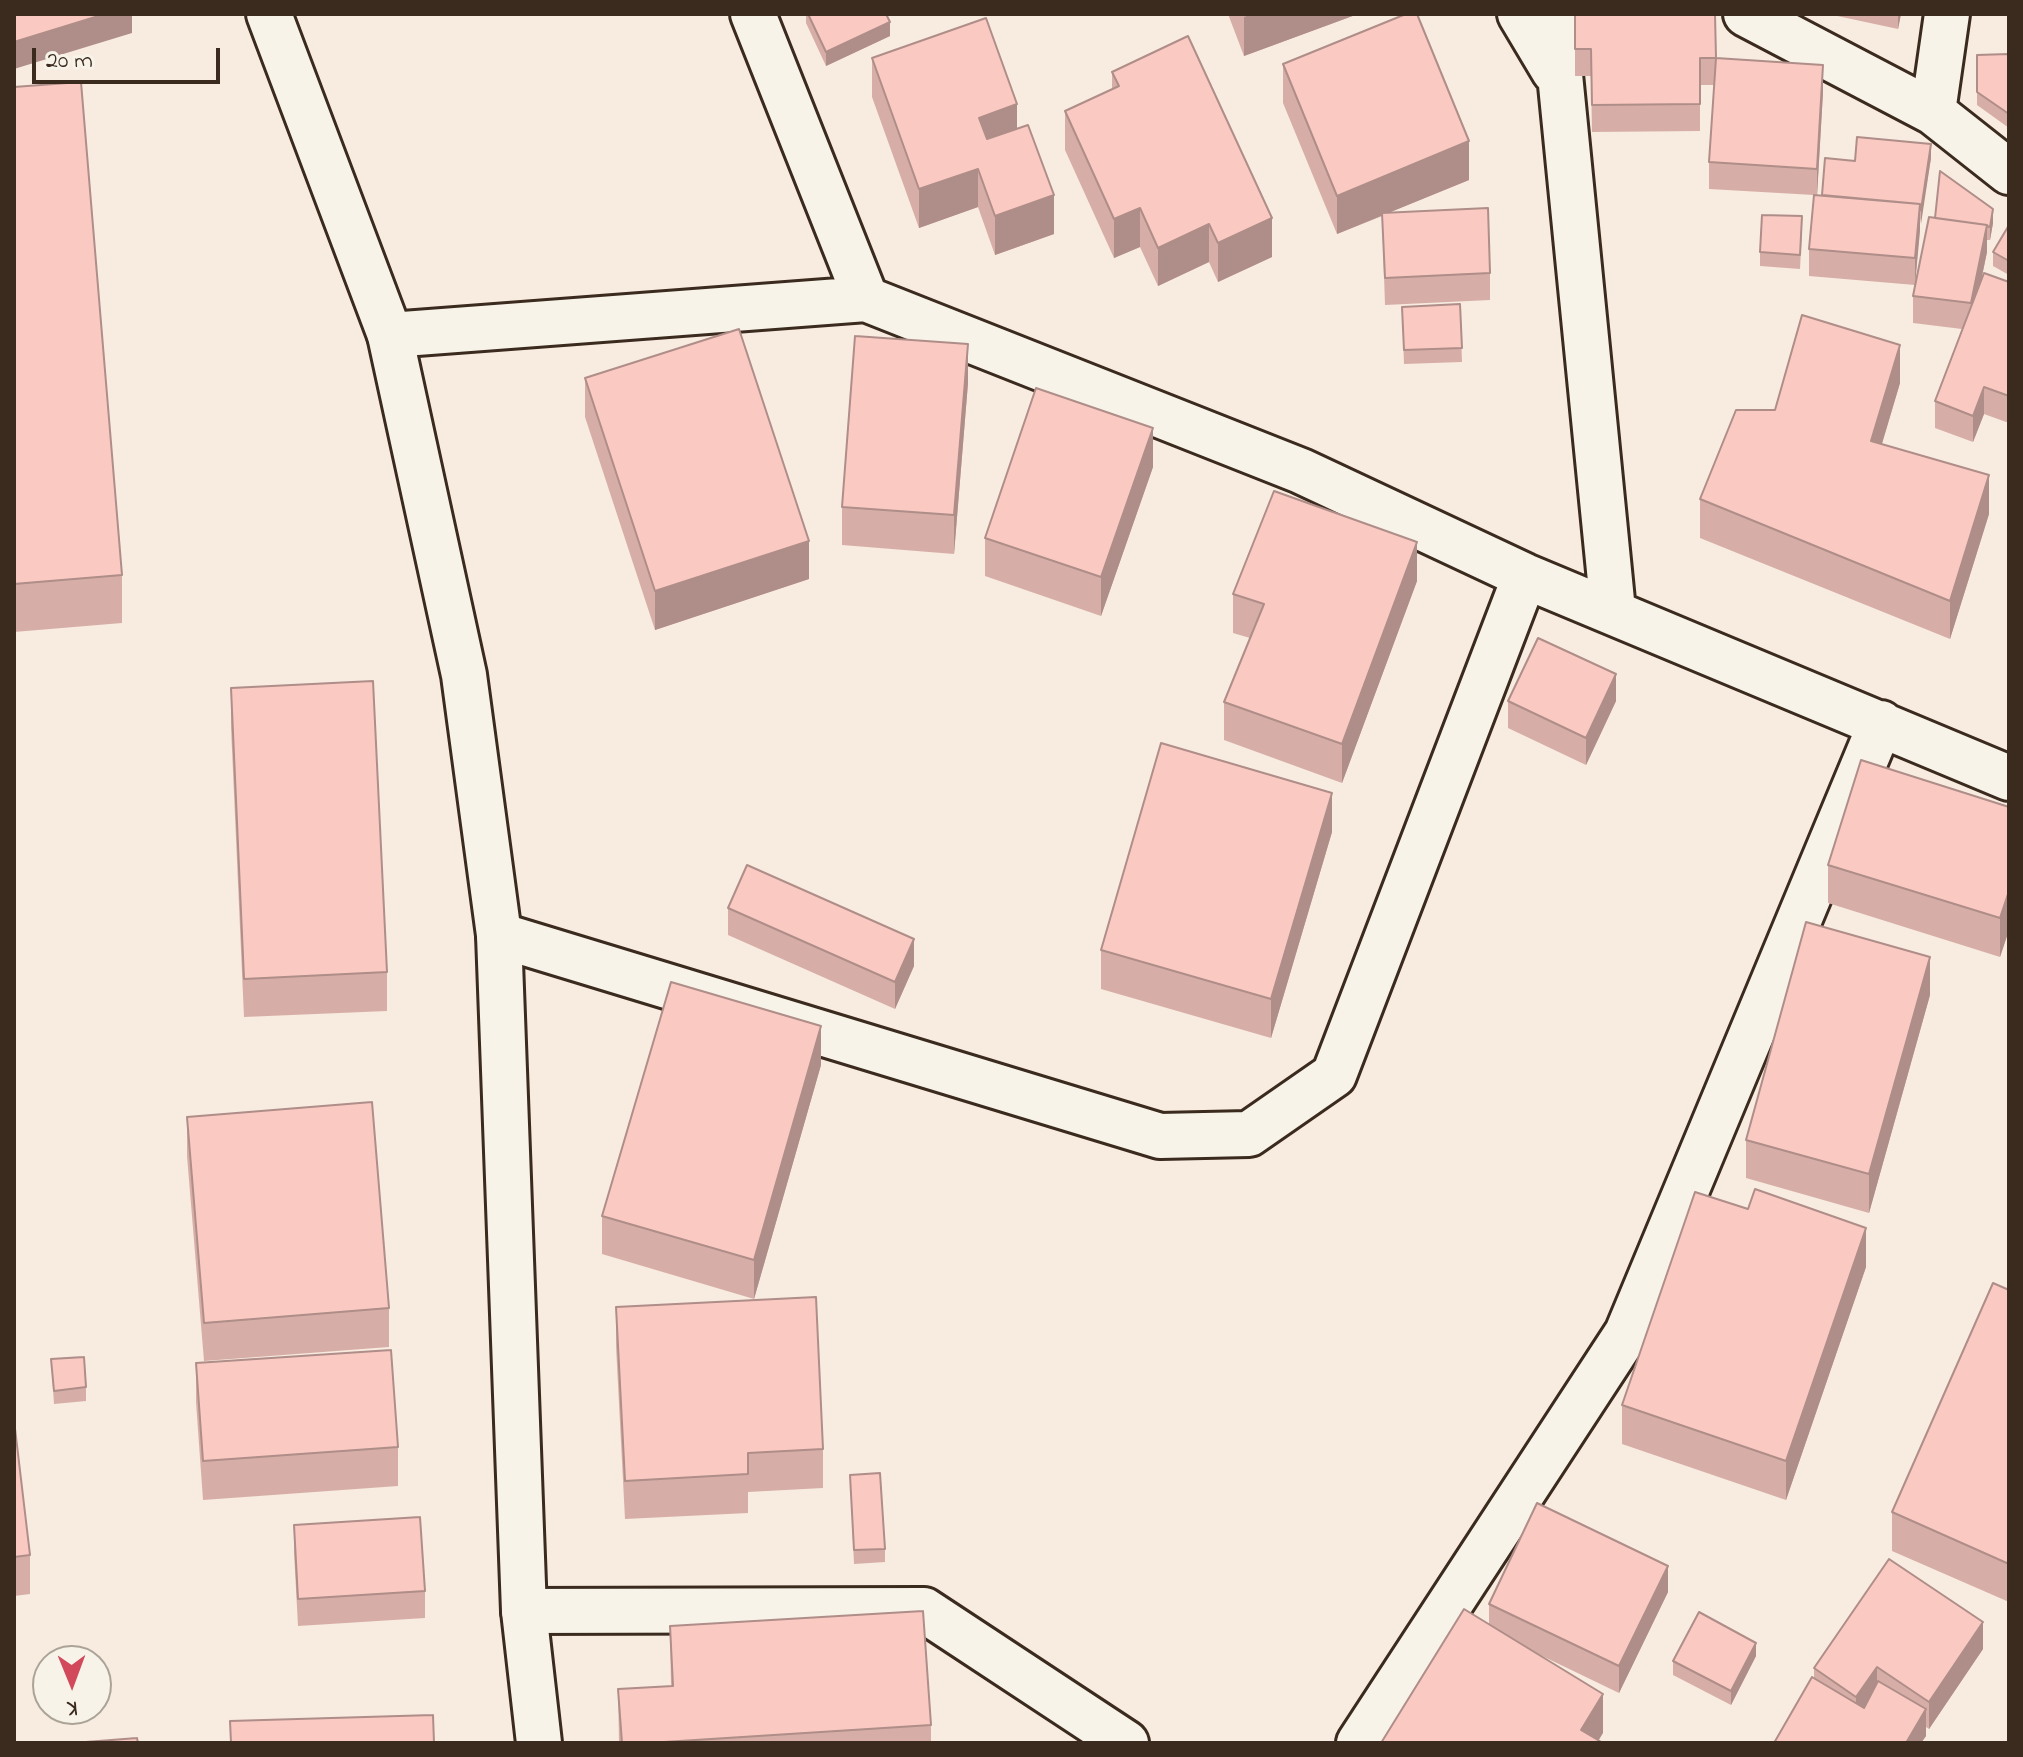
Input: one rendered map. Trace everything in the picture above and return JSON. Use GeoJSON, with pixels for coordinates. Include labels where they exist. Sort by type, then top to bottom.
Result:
{"type":"FeatureCollection","features":[{"type":"Feature","properties":{"kind":"street"},"geometry":{"type":"LineString","coordinates":[[269,14],[390,335],[464,675],[499,935],[524,1611],[539,1743]]}},
{"type":"Feature","properties":{"kind":"street"},"geometry":{"type":"LineString","coordinates":[[753,14],[866,299]]}},
{"type":"Feature","properties":{"kind":"street"},"geometry":{"type":"LineString","coordinates":[[1520,14],[1558,76]]}},
{"type":"Feature","properties":{"kind":"street"},"geometry":{"type":"LineString","coordinates":[[1554,14],[1613,611]]}},
{"type":"Feature","properties":{"kind":"street"},"geometry":{"type":"LineString","coordinates":[[1746,14],[1933,112],[2009,172]]}},
{"type":"Feature","properties":{"kind":"street"},"geometry":{"type":"LineString","coordinates":[[1933,112],[1947,14]]}},
{"type":"Feature","properties":{"kind":"street"},"geometry":{"type":"LineString","coordinates":[[390,335],[866,299],[1301,471],[1525,576],[2009,778]]}},
{"type":"Feature","properties":{"kind":"street"},"geometry":{"type":"LineString","coordinates":[[499,935],[1160,1136],[1249,1134],[1334,1075],[1525,576]]}},
{"type":"Feature","properties":{"kind":"street"},"geometry":{"type":"LineString","coordinates":[[1359,1743],[1627,1333],[1881,723]]}},
{"type":"Feature","properties":{"kind":"street"},"geometry":{"type":"LineString","coordinates":[[524,1611],[924,1610],[1126,1743]]}},
{"type":"Feature","properties":{"kind":"building"},"geometry":{"type":"Polygon","coordinates":[[[14,14],[105,14],[14,42],[14,14]]]}},
{"type":"Feature","properties":{"kind":"building"},"geometry":{"type":"Polygon","coordinates":[[[808,14],[886,14],[890,22],[826,52],[808,14]]]}},
{"type":"Feature","properties":{"kind":"building"},"geometry":{"type":"Polygon","coordinates":[[[1406,14],[1417,14],[1469,141],[1337,196],[1283,64],[1406,14]]]}},
{"type":"Feature","properties":{"kind":"building"},"geometry":{"type":"Polygon","coordinates":[[[1575,14],[1715,14],[1716,58],[1700,58],[1700,104],[1592,105],[1591,49],[1575,49],[1575,14]]]}},
{"type":"Feature","properties":{"kind":"building"},"geometry":{"type":"Polygon","coordinates":[[[986,18],[1017,104],[979,118],[987,139],[1028,125],[1054,195],[995,216],[978,169],[919,189],[872,58],[986,18]]]}},
{"type":"Feature","properties":{"kind":"building"},"geometry":{"type":"Polygon","coordinates":[[[1188,36],[1272,218],[1218,243],[1209,224],[1158,248],[1140,208],[1114,219],[1065,111],[1119,86],[1112,72],[1188,36]]]}},
{"type":"Feature","properties":{"kind":"building"},"geometry":{"type":"Polygon","coordinates":[[[2009,54],[2009,114],[1977,92],[1977,55],[2009,54]]]}},
{"type":"Feature","properties":{"kind":"building"},"geometry":{"type":"Polygon","coordinates":[[[1716,58],[1823,65],[1817,169],[1709,162],[1716,58]]]}},
{"type":"Feature","properties":{"kind":"building"},"geometry":{"type":"Polygon","coordinates":[[[81,82],[122,575],[14,584],[14,87],[81,82]]]}},
{"type":"Feature","properties":{"kind":"building"},"geometry":{"type":"Polygon","coordinates":[[[1857,137],[1931,144],[1921,210],[1920,204],[1822,195],[1825,158],[1855,161],[1857,137]]]}},
{"type":"Feature","properties":{"kind":"building"},"geometry":{"type":"Polygon","coordinates":[[[1940,171],[1993,209],[1990,227],[1935,218],[1940,171]]]}},
{"type":"Feature","properties":{"kind":"building"},"geometry":{"type":"Polygon","coordinates":[[[1814,195],[1920,204],[1915,258],[1809,249],[1814,195]]]}},
{"type":"Feature","properties":{"kind":"building"},"geometry":{"type":"Polygon","coordinates":[[[1488,208],[1490,273],[1385,278],[1382,213],[1488,208]]]}},
{"type":"Feature","properties":{"kind":"building"},"geometry":{"type":"Polygon","coordinates":[[[1762,215],[1802,216],[1800,255],[1760,252],[1762,215]]]}},
{"type":"Feature","properties":{"kind":"building"},"geometry":{"type":"Polygon","coordinates":[[[1929,217],[1987,225],[1971,303],[1913,296],[1929,217]]]}},
{"type":"Feature","properties":{"kind":"building"},"geometry":{"type":"Polygon","coordinates":[[[2009,225],[2009,261],[1993,252],[2009,225]]]}},
{"type":"Feature","properties":{"kind":"building"},"geometry":{"type":"Polygon","coordinates":[[[1984,273],[2009,282],[2009,396],[1984,387],[1973,416],[1935,401],[1984,273]]]}},
{"type":"Feature","properties":{"kind":"building"},"geometry":{"type":"Polygon","coordinates":[[[1460,304],[1462,348],[1404,350],[1402,307],[1460,304]]]}},
{"type":"Feature","properties":{"kind":"building"},"geometry":{"type":"Polygon","coordinates":[[[1802,315],[1900,345],[1871,441],[1989,475],[1950,601],[1700,499],[1736,410],[1775,410],[1802,315]]]}},
{"type":"Feature","properties":{"kind":"building"},"geometry":{"type":"Polygon","coordinates":[[[739,329],[809,541],[655,591],[585,378],[739,329]]]}},
{"type":"Feature","properties":{"kind":"building"},"geometry":{"type":"Polygon","coordinates":[[[855,336],[968,344],[954,515],[842,507],[855,336]]]}},
{"type":"Feature","properties":{"kind":"building"},"geometry":{"type":"Polygon","coordinates":[[[1036,388],[1153,428],[1101,577],[985,538],[1036,388]]]}},
{"type":"Feature","properties":{"kind":"building"},"geometry":{"type":"Polygon","coordinates":[[[1274,491],[1417,542],[1342,744],[1224,702],[1264,604],[1233,594],[1274,491]]]}},
{"type":"Feature","properties":{"kind":"building"},"geometry":{"type":"Polygon","coordinates":[[[1538,638],[1616,674],[1586,738],[1508,701],[1538,638]]]}},
{"type":"Feature","properties":{"kind":"building"},"geometry":{"type":"Polygon","coordinates":[[[373,681],[387,972],[244,979],[231,688],[373,681]]]}},
{"type":"Feature","properties":{"kind":"building"},"geometry":{"type":"Polygon","coordinates":[[[1161,743],[1332,793],[1271,999],[1101,950],[1161,743]]]}},
{"type":"Feature","properties":{"kind":"building"},"geometry":{"type":"Polygon","coordinates":[[[1861,760],[2009,807],[2009,891],[2000,918],[1828,865],[1861,760]]]}},
{"type":"Feature","properties":{"kind":"building"},"geometry":{"type":"Polygon","coordinates":[[[747,865],[914,939],[895,982],[728,908],[747,865]]]}},
{"type":"Feature","properties":{"kind":"building"},"geometry":{"type":"Polygon","coordinates":[[[1806,922],[1930,957],[1869,1174],[1746,1140],[1806,922]]]}},
{"type":"Feature","properties":{"kind":"building"},"geometry":{"type":"Polygon","coordinates":[[[671,982],[821,1026],[754,1260],[602,1216],[671,982]]]}},
{"type":"Feature","properties":{"kind":"building"},"geometry":{"type":"Polygon","coordinates":[[[372,1102],[389,1308],[204,1323],[187,1117],[372,1102]]]}},
{"type":"Feature","properties":{"kind":"building"},"geometry":{"type":"Polygon","coordinates":[[[1755,1189],[1866,1228],[1786,1461],[1622,1405],[1695,1192],[1748,1209],[1755,1189]]]}},
{"type":"Feature","properties":{"kind":"building"},"geometry":{"type":"Polygon","coordinates":[[[1993,1283],[2009,1290],[2009,1564],[1892,1512],[1993,1283]]]}},
{"type":"Feature","properties":{"kind":"building"},"geometry":{"type":"Polygon","coordinates":[[[816,1297],[823,1449],[748,1453],[748,1474],[625,1481],[616,1307],[816,1297]]]}},
{"type":"Feature","properties":{"kind":"building"},"geometry":{"type":"Polygon","coordinates":[[[391,1350],[398,1447],[203,1461],[196,1363],[391,1350]]]}},
{"type":"Feature","properties":{"kind":"building"},"geometry":{"type":"Polygon","coordinates":[[[84,1357],[86,1387],[54,1391],[51,1359],[84,1357]]]}},
{"type":"Feature","properties":{"kind":"building"},"geometry":{"type":"Polygon","coordinates":[[[14,1420],[30,1555],[14,1557],[14,1420]]]}},
{"type":"Feature","properties":{"kind":"building"},"geometry":{"type":"Polygon","coordinates":[[[880,1473],[885,1549],[854,1550],[850,1475],[880,1473]]]}},
{"type":"Feature","properties":{"kind":"building"},"geometry":{"type":"Polygon","coordinates":[[[1537,1503],[1668,1566],[1619,1666],[1489,1604],[1537,1503]]]}},
{"type":"Feature","properties":{"kind":"building"},"geometry":{"type":"Polygon","coordinates":[[[420,1517],[425,1591],[298,1599],[294,1525],[420,1517]]]}},
{"type":"Feature","properties":{"kind":"building"},"geometry":{"type":"Polygon","coordinates":[[[1889,1559],[1983,1622],[1929,1702],[1877,1667],[1856,1697],[1814,1668],[1889,1559]]]}},
{"type":"Feature","properties":{"kind":"building"},"geometry":{"type":"Polygon","coordinates":[[[1464,1609],[1603,1694],[1581,1730],[1603,1743],[1381,1743],[1464,1609]]]}},
{"type":"Feature","properties":{"kind":"building"},"geometry":{"type":"Polygon","coordinates":[[[923,1611],[931,1725],[622,1743],[618,1689],[673,1686],[670,1626],[923,1611]]]}},
{"type":"Feature","properties":{"kind":"building"},"geometry":{"type":"Polygon","coordinates":[[[1699,1612],[1756,1643],[1731,1691],[1673,1661],[1699,1612]]]}},
{"type":"Feature","properties":{"kind":"building"},"geometry":{"type":"Polygon","coordinates":[[[1812,1677],[1864,1708],[1878,1681],[1926,1709],[1906,1743],[1774,1743],[1812,1677]]]}},
{"type":"Feature","properties":{"kind":"building"},"geometry":{"type":"Polygon","coordinates":[[[433,1715],[434,1743],[231,1743],[230,1721],[433,1715]]]}},
{"type":"Feature","properties":{"kind":"building"},"geometry":{"type":"Polygon","coordinates":[[[137,1738],[138,1743],[73,1743],[137,1738]]]}}]}
